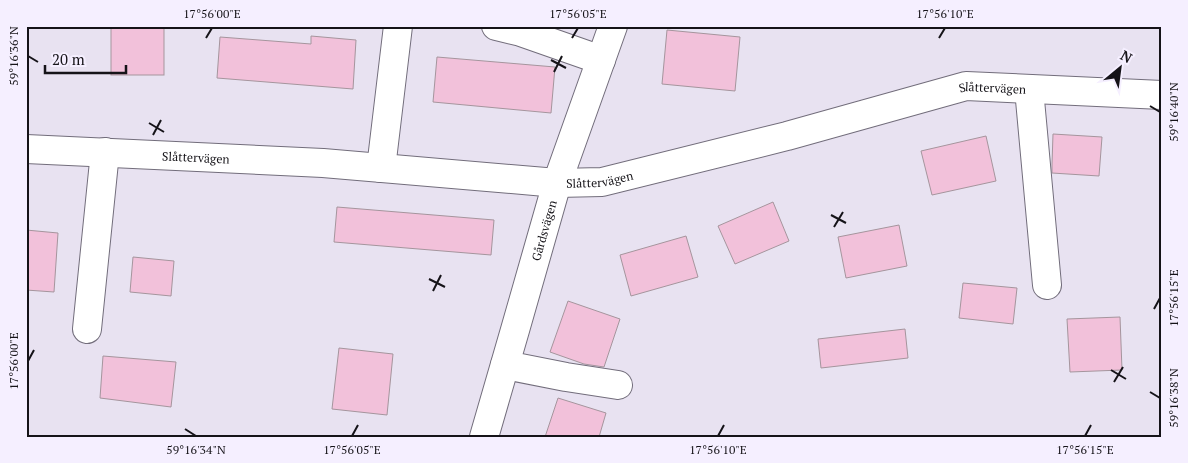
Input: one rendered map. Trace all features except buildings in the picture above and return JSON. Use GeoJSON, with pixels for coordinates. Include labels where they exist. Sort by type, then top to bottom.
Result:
{"type":"FeatureCollection","features":[{"type":"Feature","properties":{"kind":"street"},"geometry":{"type":"LineString","coordinates":[[381,168],[398,26]]}},
{"type":"Feature","properties":{"kind":"street"},"geometry":{"type":"LineString","coordinates":[[496,26],[521,32],[601,60]]}},
{"type":"Feature","properties":{"kind":"street","name":"Gårdsvägen"},"geometry":{"type":"LineString","coordinates":[[484,437],[557,183],[613,26]]}},
{"type":"Feature","properties":{"kind":"street","name":"Slåttervägen"},"geometry":{"type":"LineString","coordinates":[[26,148],[324,163],[557,183],[602,182],[787,136],[966,86],[1162,95]]}},
{"type":"Feature","properties":{"kind":"street"},"geometry":{"type":"LineString","coordinates":[[1029,89],[1047,285]]}},
{"type":"Feature","properties":{"kind":"street"},"geometry":{"type":"LineString","coordinates":[[86,328],[105,152]]}},
{"type":"Feature","properties":{"kind":"street"},"geometry":{"type":"LineString","coordinates":[[505,365],[618,385]]}}]}
